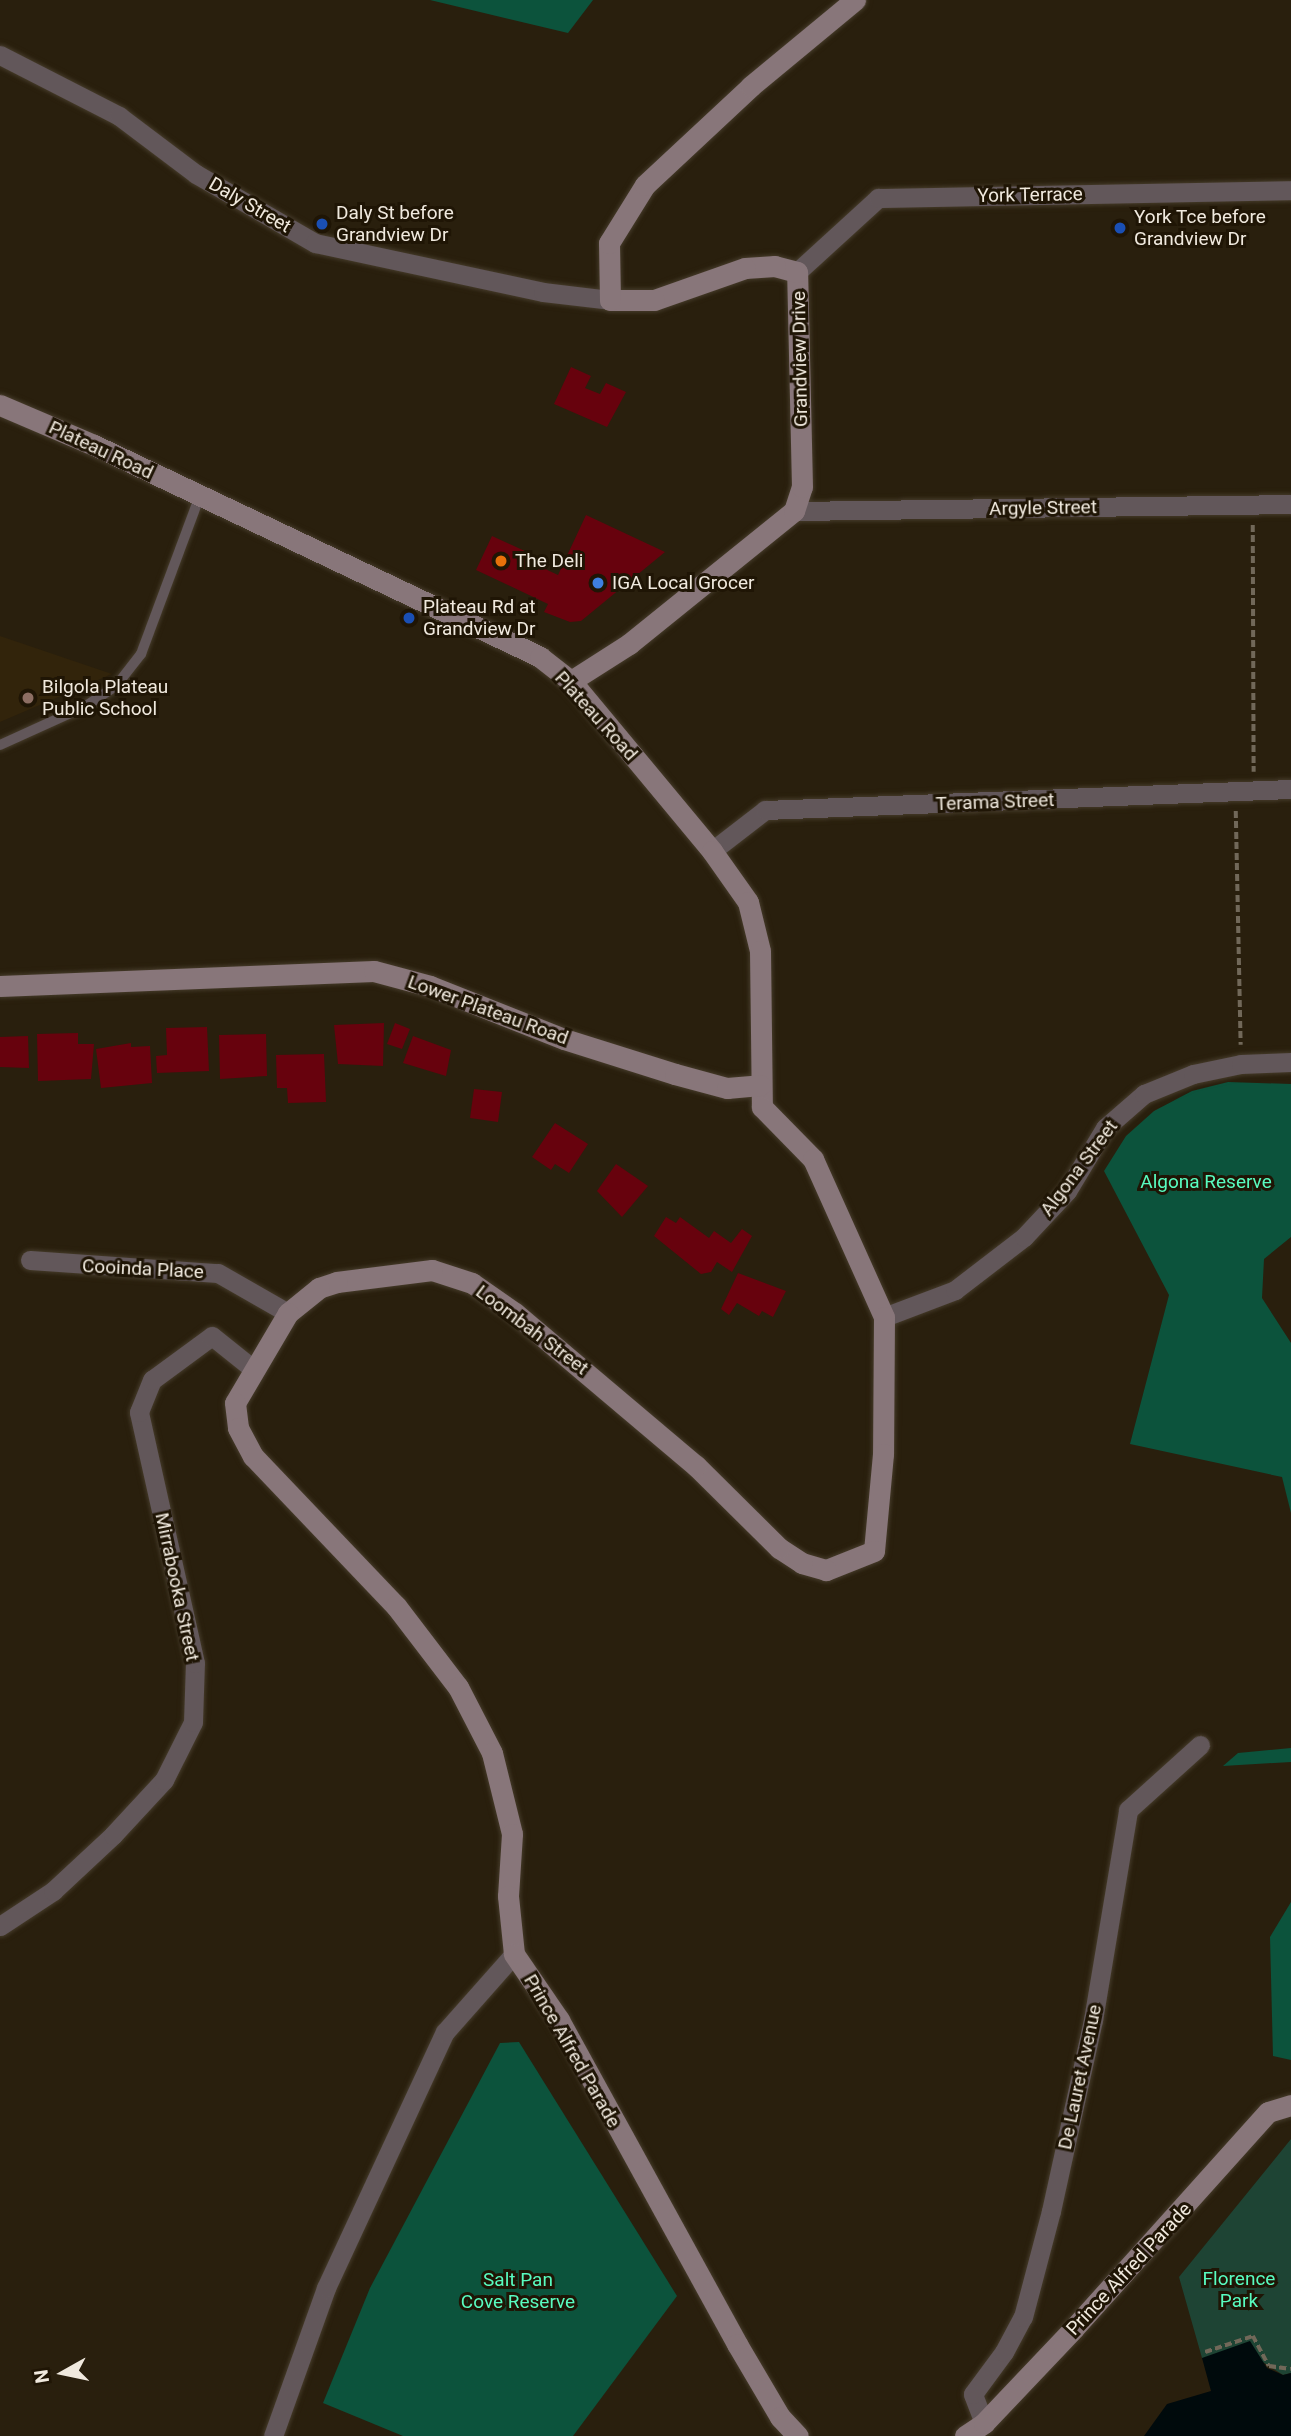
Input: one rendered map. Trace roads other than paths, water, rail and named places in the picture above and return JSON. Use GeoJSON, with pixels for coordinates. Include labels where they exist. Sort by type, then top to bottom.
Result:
{"type":"FeatureCollection","features":[{"type":"Feature","properties":{"kind":"street"},"geometry":{"type":"LineString","coordinates":[[610,300],[609,243],[645,185],[751,86],[855,0]]}},
{"type":"Feature","properties":{"kind":"street","name":"Daly Street"},"geometry":{"type":"LineString","coordinates":[[0,55],[119,116],[196,174],[315,243],[543,292],[610,300]]}},
{"type":"Feature","properties":{"kind":"street","name":"York Terrace"},"geometry":{"type":"LineString","coordinates":[[797,272],[878,198],[1291,190]]}},
{"type":"Feature","properties":{"kind":"street","name":"Grandview Drive"},"geometry":{"type":"LineString","coordinates":[[610,300],[654,300],[745,268],[775,266],[797,272],[802,487],[794,511]]}},
{"type":"Feature","properties":{"kind":"street","name":"Plateau Road"},"geometry":{"type":"LineString","coordinates":[[0,405],[94,445],[199,498],[540,657],[571,681],[712,851],[748,902],[760,951],[760,1085]]}},
{"type":"Feature","properties":{"kind":"street","name":"Argyle Street"},"geometry":{"type":"LineString","coordinates":[[794,511],[1291,504]]}},
{"type":"Feature","properties":{"kind":"street"},"geometry":{"type":"LineString","coordinates":[[571,681],[629,645],[794,511]]}},
{"type":"Feature","properties":{"kind":"street","name":"Terama Street"},"geometry":{"type":"LineString","coordinates":[[712,851],[765,810],[1291,789]]}},
{"type":"Feature","properties":{"kind":"street","name":"Lower Plateau Road"},"geometry":{"type":"LineString","coordinates":[[0,986],[374,971],[430,986],[564,1039],[675,1074],[727,1088],[760,1085]]}},
{"type":"Feature","properties":{"kind":"street","name":"Algona Street"},"geometry":{"type":"LineString","coordinates":[[884,1317],[955,1290],[1024,1237],[1067,1191],[1105,1128],[1144,1094],[1193,1074],[1291,1062]]}},
{"type":"Feature","properties":{"kind":"street","name":"Loombah Street"},"geometry":{"type":"LineString","coordinates":[[514,1954],[508,1896],[512,1834],[492,1753],[458,1687],[396,1606],[254,1456],[238,1428],[235,1403],[252,1368],[288,1313],[319,1288],[337,1282],[432,1270],[472,1283],[615,1395],[779,1548],[826,1570],[874,1551],[883,1454],[884,1317],[818,1169],[798,1142],[769,1119],[762,1107],[760,1085]]}},
{"type":"Feature","properties":{"kind":"street","name":"Cooinda Place"},"geometry":{"type":"LineString","coordinates":[[30,1260],[218,1273],[288,1313]]}},
{"type":"Feature","properties":{"kind":"street","name":"Mirrabooka Street"},"geometry":{"type":"LineString","coordinates":[[0,1926],[53,1891],[113,1835],[164,1780],[193,1722],[195,1663],[139,1412],[152,1380],[212,1336],[252,1368]]}},
{"type":"Feature","properties":{"kind":"street","name":"De Lauret Avenue"},"geometry":{"type":"LineString","coordinates":[[984,2423],[973,2394],[1004,2352],[1023,2317],[1093,2020],[1128,1810],[1200,1745]]}},
{"type":"Feature","properties":{"kind":"street","name":"Prince Alfred Parade"},"geometry":{"type":"LineString","coordinates":[[273,2436],[326,2288],[445,2032],[514,1954],[558,2020],[774,2407],[798,2436]]}},
{"type":"Feature","properties":{"kind":"street","name":"Prince Alfred Parade"},"geometry":{"type":"LineString","coordinates":[[965,2436],[984,2423],[1193,2200],[1268,2112],[1291,2105]]}},
{"type":"Feature","properties":{"kind":"lane"},"geometry":{"type":"LineString","coordinates":[[0,745],[86,706],[116,686],[141,653],[199,498]]}},
{"type":"Feature","properties":{"kind":"place","name":"Daly St before Grandview Dr"},"geometry":{"type":"Point","coordinates":[322,224]}},
{"type":"Feature","properties":{"kind":"place","name":"York Tce before Grandview Dr"},"geometry":{"type":"Point","coordinates":[1120,228]}},
{"type":"Feature","properties":{"kind":"place","name":"The Deli"},"geometry":{"type":"Point","coordinates":[501,561]}},
{"type":"Feature","properties":{"kind":"place","name":"IGA Local Grocer"},"geometry":{"type":"Point","coordinates":[598,583]}},
{"type":"Feature","properties":{"kind":"place","name":"Plateau Rd at Grandview Dr"},"geometry":{"type":"Point","coordinates":[409,618]}},
{"type":"Feature","properties":{"kind":"place","name":"Bilgola Plateau Public School"},"geometry":{"type":"Point","coordinates":[28,698]}},
{"type":"Feature","properties":{"kind":"park label","name":"Algona Reserve"},"geometry":{"type":"Point","coordinates":[1206,1182]}},
{"type":"Feature","properties":{"kind":"park label","name":"Florence Park"},"geometry":{"type":"Point","coordinates":[1239,2290]}},
{"type":"Feature","properties":{"kind":"park label","name":"Salt Pan Cove Reserve"},"geometry":{"type":"Point","coordinates":[518,2291]}}]}
